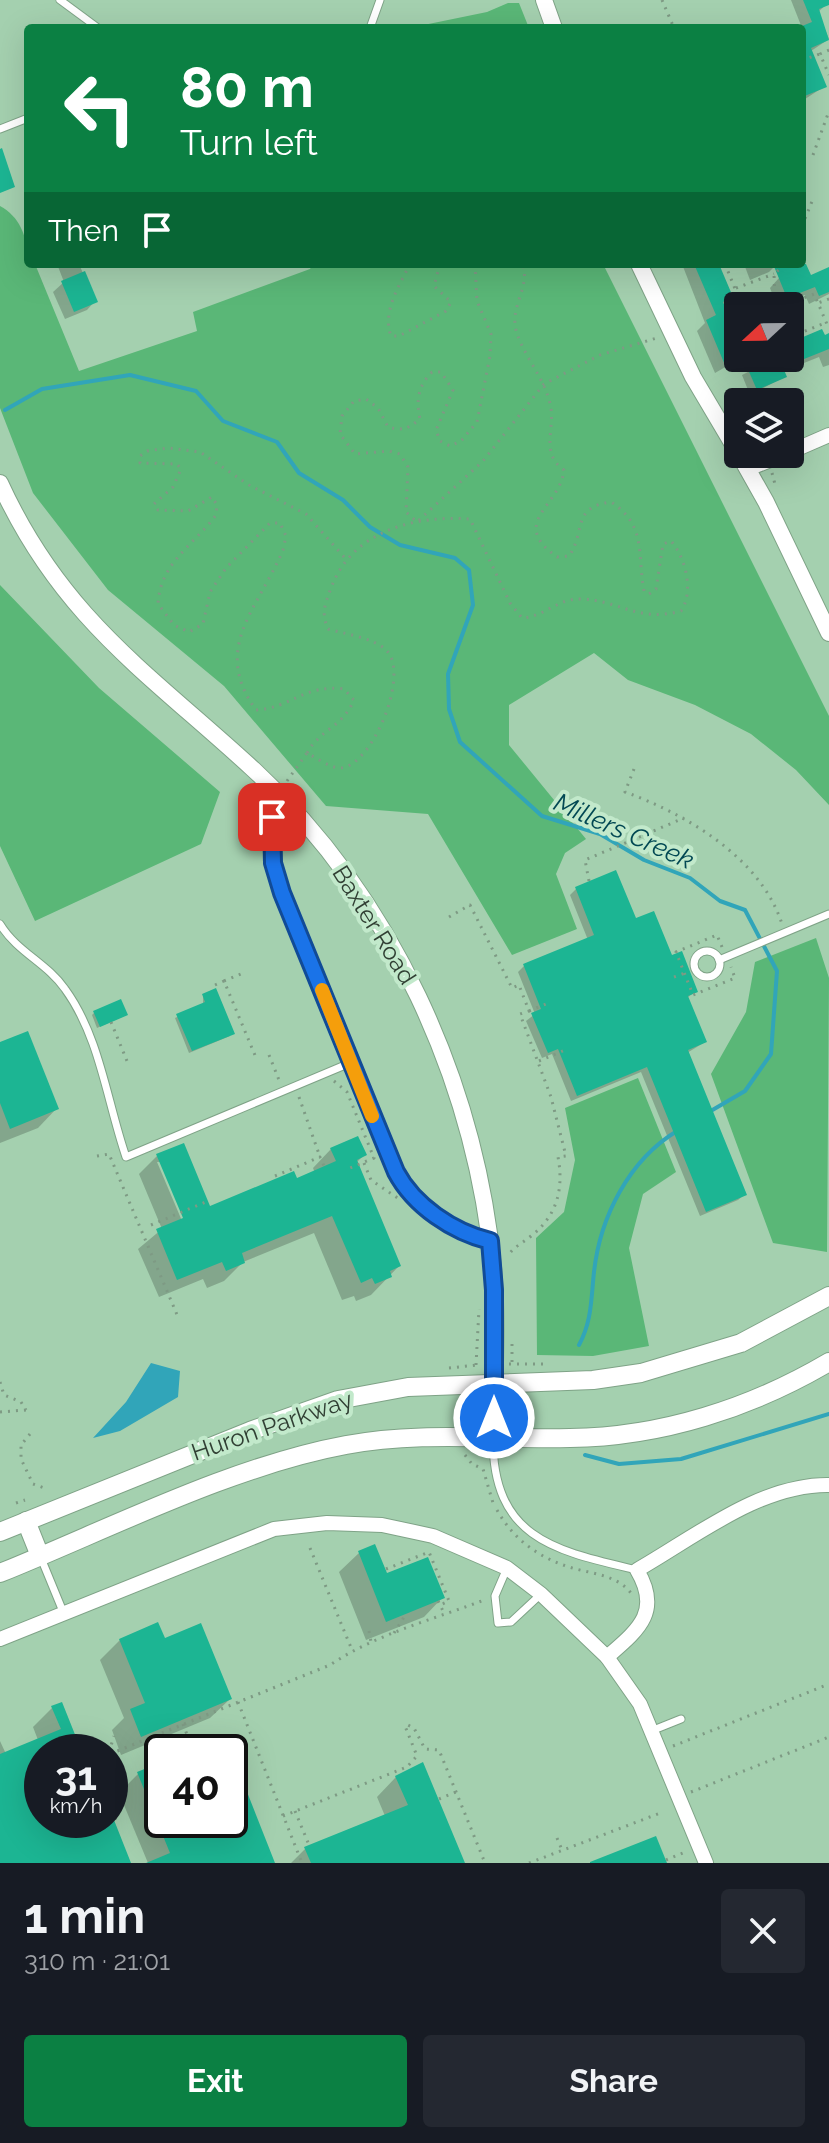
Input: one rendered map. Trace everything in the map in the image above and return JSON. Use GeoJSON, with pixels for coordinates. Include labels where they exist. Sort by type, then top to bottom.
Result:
{"type":"FeatureCollection","features":[{"type":"Feature","properties":{"kind":"main road","name":"Huron Parkway"},"geometry":{"type":"LineString","coordinates":[[0,1532],[250,1431],[338,1400],[408,1387],[593,1380],[671,1367],[741,1343],[829,1296]]}},
{"type":"Feature","properties":{"kind":"main road","name":"Huron Parkway"},"geometry":{"type":"LineString","coordinates":[[0,1573],[255,1470],[324,1449],[407,1437],[573,1438],[664,1427],[756,1399],[829,1362]]}},
{"type":"Feature","properties":{"kind":"main road"},"geometry":{"type":"LineString","coordinates":[[26,1521],[40,1556]]}},
{"type":"Feature","properties":{"kind":"street"},"geometry":{"type":"LineString","coordinates":[[544,0],[553,24]]}},
{"type":"Feature","properties":{"kind":"street"},"geometry":{"type":"LineString","coordinates":[[641,268],[671,334],[724,428]]}},
{"type":"Feature","properties":{"kind":"street"},"geometry":{"type":"LineString","coordinates":[[804,446],[829,435]]}},
{"type":"Feature","properties":{"kind":"street"},"geometry":{"type":"LineString","coordinates":[[748,469],[829,633]]}},
{"type":"Feature","properties":{"kind":"street","name":"Baxter Road"},"geometry":{"type":"LineString","coordinates":[[0,483],[37,552],[83,615],[274,791],[361,897],[414,988],[446,1061],[468,1127],[490,1241],[493,1437]]}},
{"type":"Feature","properties":{"kind":"street"},"geometry":{"type":"LineString","coordinates":[[607,1657],[639,1628],[648,1606],[646,1586],[637,1570],[767,1498],[796,1487],[829,1485]]}},
{"type":"Feature","properties":{"kind":"street"},"geometry":{"type":"LineString","coordinates":[[0,1639],[274,1529],[327,1523],[382,1525],[433,1536],[507,1568],[541,1594],[607,1657],[640,1704],[706,1863]]}},
{"type":"Feature","properties":{"kind":"lane"},"geometry":{"type":"LineString","coordinates":[[60,0],[93,24]]}},
{"type":"Feature","properties":{"kind":"lane"},"geometry":{"type":"LineString","coordinates":[[371,24],[380,0]]}},
{"type":"Feature","properties":{"kind":"lane"},"geometry":{"type":"LineString","coordinates":[[0,129],[24,120]]}},
{"type":"Feature","properties":{"kind":"lane"},"geometry":{"type":"LineString","coordinates":[[274,791],[273,863],[350,1063],[396,1172],[407,1191],[465,1234],[490,1241]]}},
{"type":"Feature","properties":{"kind":"lane"},"geometry":{"type":"LineString","coordinates":[[719,960],[829,914]]}},
{"type":"Feature","properties":{"kind":"lane"},"geometry":{"type":"LineString","coordinates":[[0,924],[9,940],[65,988],[102,1072],[126,1157],[350,1063]]}},
{"type":"Feature","properties":{"kind":"lane"},"geometry":{"type":"LineString","coordinates":[[493,1437],[494,1464],[502,1490],[517,1519],[532,1535],[561,1551],[637,1570]]}},
{"type":"Feature","properties":{"kind":"lane"},"geometry":{"type":"LineString","coordinates":[[40,1556],[64,1614]]}},
{"type":"Feature","properties":{"kind":"lane"},"geometry":{"type":"LineString","coordinates":[[507,1568],[495,1596],[498,1623],[511,1622],[541,1594]]}},
{"type":"Feature","properties":{"kind":"lane"},"geometry":{"type":"LineString","coordinates":[[651,1731],[681,1719]]}},
{"type":"Feature","properties":{"kind":"path"},"geometry":{"type":"LineString","coordinates":[[662,0],[672,24]]}},
{"type":"Feature","properties":{"kind":"path"},"geometry":{"type":"LineString","coordinates":[[806,59],[829,50]]}},
{"type":"Feature","properties":{"kind":"path"},"geometry":{"type":"LineString","coordinates":[[820,54],[829,75]]}},
{"type":"Feature","properties":{"kind":"path"},"geometry":{"type":"LineString","coordinates":[[813,155],[829,111]]}},
{"type":"Feature","properties":{"kind":"path"},"geometry":{"type":"LineString","coordinates":[[806,216],[813,199]]}},
{"type":"Feature","properties":{"kind":"path"},"geometry":{"type":"LineString","coordinates":[[408,268],[395,294],[387,324],[391,336],[399,336],[446,311],[451,302],[434,286],[439,268]]}},
{"type":"Feature","properties":{"kind":"path"},"geometry":{"type":"LineString","coordinates":[[417,522],[406,512],[408,467],[400,454],[389,451],[355,454],[340,434],[342,416],[354,401],[366,399],[378,408],[388,427],[401,431],[411,427],[420,419],[417,404],[422,382],[432,372],[441,372],[453,390],[436,430],[440,441],[450,446],[461,441],[477,422],[490,356],[491,334],[477,301],[475,268]]}},
{"type":"Feature","properties":{"kind":"path"},"geometry":{"type":"LineString","coordinates":[[307,753],[337,768],[352,766],[362,758],[388,708],[397,674],[395,661],[385,648],[328,629],[323,617],[323,607],[345,558],[383,531],[444,517],[470,519],[510,603],[522,618],[537,617],[568,599],[581,599],[633,614],[665,616],[681,611],[688,601],[689,585],[678,548],[671,541],[663,544],[656,589],[649,594],[643,585],[642,544],[623,509],[611,502],[595,504],[586,513],[577,525],[577,544],[569,556],[557,557],[538,537],[535,523],[542,508],[555,497],[564,470],[555,464],[550,454],[551,405],[544,384],[516,330],[516,311],[526,288],[524,268]]}},
{"type":"Feature","properties":{"kind":"path"},"geometry":{"type":"LineString","coordinates":[[727,268],[736,292]]}},
{"type":"Feature","properties":{"kind":"path"},"geometry":{"type":"LineString","coordinates":[[735,289],[774,274],[781,268]]}},
{"type":"Feature","properties":{"kind":"path"},"geometry":{"type":"LineString","coordinates":[[774,274],[776,292]]}},
{"type":"Feature","properties":{"kind":"path"},"geometry":{"type":"LineString","coordinates":[[804,297],[814,294],[829,329]]}},
{"type":"Feature","properties":{"kind":"path"},"geometry":{"type":"LineString","coordinates":[[818,303],[829,299]]}},
{"type":"Feature","properties":{"kind":"path"},"geometry":{"type":"LineString","coordinates":[[804,332],[825,323]]}},
{"type":"Feature","properties":{"kind":"path"},"geometry":{"type":"LineString","coordinates":[[417,522],[483,461],[544,384],[589,359],[671,334]]}},
{"type":"Feature","properties":{"kind":"path"},"geometry":{"type":"LineString","coordinates":[[274,791],[315,740],[340,724],[354,700],[344,689],[326,686],[308,689],[275,709],[256,710],[237,678],[237,639],[283,550],[286,536],[280,523],[270,523],[226,568],[210,592],[203,624],[189,632],[174,625],[158,604],[159,584],[168,565],[216,515],[217,505],[212,497],[188,511],[158,510],[154,504],[173,487],[181,469],[177,464],[168,462],[140,463],[140,456],[147,451],[168,448],[200,452],[249,485],[306,514],[345,558]]}},
{"type":"Feature","properties":{"kind":"path"},"geometry":{"type":"LineString","coordinates":[[634,769],[625,792],[684,818],[721,844],[748,870],[774,905],[782,924]]}},
{"type":"Feature","properties":{"kind":"path"},"geometry":{"type":"LineString","coordinates":[[589,881],[583,866],[585,860],[684,818]]}},
{"type":"Feature","properties":{"kind":"path"},"geometry":{"type":"LineString","coordinates":[[449,917],[470,905],[512,988],[519,985],[529,1011]]}},
{"type":"Feature","properties":{"kind":"path"},"geometry":{"type":"LineString","coordinates":[[727,946],[723,948],[717,935],[676,952],[693,995],[735,978],[730,965],[734,964]]}},
{"type":"Feature","properties":{"kind":"path"},"geometry":{"type":"LineString","coordinates":[[215,985],[243,973]]}},
{"type":"Feature","properties":{"kind":"path"},"geometry":{"type":"LineString","coordinates":[[674,977],[685,973]]}},
{"type":"Feature","properties":{"kind":"path"},"geometry":{"type":"LineString","coordinates":[[224,981],[257,1060]]}},
{"type":"Feature","properties":{"kind":"path"},"geometry":{"type":"LineString","coordinates":[[509,1264],[511,1251],[540,1229],[555,1209],[560,1183],[558,1157],[566,1156],[539,1061],[520,1014],[546,1004]]}},
{"type":"Feature","properties":{"kind":"path"},"geometry":{"type":"LineString","coordinates":[[111,1022],[127,1061]]}},
{"type":"Feature","properties":{"kind":"path"},"geometry":{"type":"LineString","coordinates":[[539,1061],[565,1050]]}},
{"type":"Feature","properties":{"kind":"path"},"geometry":{"type":"LineString","coordinates":[[269,1055],[284,1091]]}},
{"type":"Feature","properties":{"kind":"path"},"geometry":{"type":"LineString","coordinates":[[327,1081],[343,1085],[374,1158],[350,1168]]}},
{"type":"Feature","properties":{"kind":"path"},"geometry":{"type":"LineString","coordinates":[[298,1094],[324,1166]]}},
{"type":"Feature","properties":{"kind":"path"},"geometry":{"type":"LineString","coordinates":[[97,1156],[109,1154],[178,1317]]}},
{"type":"Feature","properties":{"kind":"path"},"geometry":{"type":"LineString","coordinates":[[275,1176],[320,1157]]}},
{"type":"Feature","properties":{"kind":"path"},"geometry":{"type":"LineString","coordinates":[[151,1225],[208,1201]]}},
{"type":"Feature","properties":{"kind":"path"},"geometry":{"type":"LineString","coordinates":[[512,1333],[512,1364]]}},
{"type":"Feature","properties":{"kind":"path"},"geometry":{"type":"LineString","coordinates":[[471,1365],[480,1365]]}},
{"type":"Feature","properties":{"kind":"path"},"geometry":{"type":"LineString","coordinates":[[0,1382],[4,1395],[21,1402],[26,1410],[0,1412]]}},
{"type":"Feature","properties":{"kind":"path"},"geometry":{"type":"LineString","coordinates":[[513,1396],[513,1425]]}},
{"type":"Feature","properties":{"kind":"path"},"geometry":{"type":"LineString","coordinates":[[30,1434],[21,1445],[21,1459],[33,1484],[47,1489]]}},
{"type":"Feature","properties":{"kind":"path"},"geometry":{"type":"LineString","coordinates":[[16,1503],[25,1500]]}},
{"type":"Feature","properties":{"kind":"path"},"geometry":{"type":"LineString","coordinates":[[310,1548],[352,1650]]}},
{"type":"Feature","properties":{"kind":"path"},"geometry":{"type":"LineString","coordinates":[[386,1569],[429,1552],[449,1601],[439,1603],[445,1615]]}},
{"type":"Feature","properties":{"kind":"path"},"geometry":{"type":"LineString","coordinates":[[128,1747],[330,1665],[371,1642],[495,1596]]}},
{"type":"Feature","properties":{"kind":"path"},"geometry":{"type":"LineString","coordinates":[[394,1633],[406,1614]]}},
{"type":"Feature","properties":{"kind":"path"},"geometry":{"type":"LineString","coordinates":[[369,1631],[371,1642]]}},
{"type":"Feature","properties":{"kind":"path"},"geometry":{"type":"LineString","coordinates":[[673,1745],[829,1684]]}},
{"type":"Feature","properties":{"kind":"path"},"geometry":{"type":"LineString","coordinates":[[238,1702],[302,1863]]}},
{"type":"Feature","properties":{"kind":"path"},"geometry":{"type":"LineString","coordinates":[[183,1724],[187,1734]]}},
{"type":"Feature","properties":{"kind":"path"},"geometry":{"type":"LineString","coordinates":[[283,1816],[414,1763],[417,1756],[405,1726],[408,1725],[414,1728],[425,1749],[439,1750],[485,1863]]}},
{"type":"Feature","properties":{"kind":"path"},"geometry":{"type":"LineString","coordinates":[[696,1804],[691,1792],[829,1737]]}},
{"type":"Feature","properties":{"kind":"path"},"geometry":{"type":"LineString","coordinates":[[439,1799],[456,1792]]}},
{"type":"Feature","properties":{"kind":"path"},"geometry":{"type":"LineString","coordinates":[[295,1811],[309,1845]]}},
{"type":"Feature","properties":{"kind":"path"},"geometry":{"type":"LineString","coordinates":[[529,1863],[663,1812]]}},
{"type":"Feature","properties":{"kind":"path"},"geometry":{"type":"LineString","coordinates":[[557,1838],[562,1850]]}},
{"type":"Feature","properties":{"kind":"path"},"geometry":{"type":"LineString","coordinates":[[666,1860],[681,1854]]}},
{"type":"Feature","properties":{"kind":"shaded area"},"geometry":{"type":"Polygon","coordinates":[[[0,0],[829,0],[829,1863],[0,1863],[0,0]]]}},
{"type":"Feature","properties":{"kind":"green space"},"geometry":{"type":"Polygon","coordinates":[[[508,3],[519,3],[527,24],[428,24],[487,12],[508,3]]]}},
{"type":"Feature","properties":{"kind":"green space"},"geometry":{"type":"Polygon","coordinates":[[[0,206],[19,223],[24,236],[24,268],[37,268],[79,371],[197,331],[193,312],[311,268],[605,268],[829,716],[829,805],[796,770],[751,734],[695,705],[628,680],[594,653],[509,705],[509,745],[586,839],[565,853],[556,874],[577,929],[512,955],[428,814],[326,806],[224,686],[108,590],[33,493],[0,408],[0,206]]]}},
{"type":"Feature","properties":{"kind":"green space"},"geometry":{"type":"Polygon","coordinates":[[[0,585],[99,688],[220,792],[201,844],[35,921],[0,846],[0,585]]]}},
{"type":"Feature","properties":{"kind":"green space"},"geometry":{"type":"Polygon","coordinates":[[[816,938],[829,978],[827,1252],[773,1243],[711,1074],[746,1012],[755,962],[816,938]]]}},
{"type":"Feature","properties":{"kind":"green space"},"geometry":{"type":"Polygon","coordinates":[[[638,1078],[676,1172],[643,1194],[629,1248],[649,1346],[593,1356],[537,1355],[536,1238],[564,1212],[575,1160],[565,1108],[638,1078]]]}},
{"type":"Feature","properties":{"kind":"water"},"geometry":{"type":"Polygon","coordinates":[[[151,1363],[180,1371],[178,1397],[120,1431],[93,1438],[126,1402],[151,1363]]]}},
{"type":"Feature","properties":{"kind":"building"},"geometry":{"type":"Polygon","coordinates":[[[803,0],[829,0],[829,5],[819,9],[829,40],[811,48],[827,87],[806,95],[806,24],[812,22],[803,0]]]}},
{"type":"Feature","properties":{"kind":"building"},"geometry":{"type":"Polygon","coordinates":[[[0,149],[15,187],[0,193],[0,149]]]}},
{"type":"Feature","properties":{"kind":"building"},"geometry":{"type":"Polygon","coordinates":[[[806,264],[811,275],[829,267],[829,292],[819,296],[815,287],[802,292],[785,292],[775,268],[806,268],[806,264]]]}},
{"type":"Feature","properties":{"kind":"building"},"geometry":{"type":"Polygon","coordinates":[[[696,268],[721,268],[731,292],[724,292],[723,302],[724,363],[706,320],[716,315],[696,268]]]}},
{"type":"Feature","properties":{"kind":"building"},"geometry":{"type":"Polygon","coordinates":[[[85,271],[98,302],[74,312],[61,281],[85,271]]]}},
{"type":"Feature","properties":{"kind":"building"},"geometry":{"type":"Polygon","coordinates":[[[822,329],[825,335],[829,333],[829,349],[804,359],[804,337],[822,329]]]}},
{"type":"Feature","properties":{"kind":"building"},"geometry":{"type":"Polygon","coordinates":[[[749,372],[785,372],[787,377],[756,388],[749,372]]]}},
{"type":"Feature","properties":{"kind":"building"},"geometry":{"type":"Polygon","coordinates":[[[616,870],[636,918],[654,911],[672,955],[682,951],[698,992],[688,996],[707,1042],[688,1050],[747,1195],[706,1212],[647,1067],[577,1096],[558,1049],[548,1053],[531,1013],[541,1009],[523,964],[594,935],[575,887],[616,870]]]}},
{"type":"Feature","properties":{"kind":"building"},"geometry":{"type":"Polygon","coordinates":[[[216,988],[235,1034],[192,1051],[176,1014],[205,1002],[202,994],[216,988]]]}},
{"type":"Feature","properties":{"kind":"building"},"geometry":{"type":"Polygon","coordinates":[[[121,999],[128,1015],[100,1027],[93,1011],[121,999]]]}},
{"type":"Feature","properties":{"kind":"building"},"geometry":{"type":"Polygon","coordinates":[[[28,1031],[59,1109],[10,1129],[0,1103],[0,1042],[28,1031]]]}},
{"type":"Feature","properties":{"kind":"building"},"geometry":{"type":"Polygon","coordinates":[[[358,1136],[367,1155],[357,1160],[401,1266],[390,1271],[392,1277],[375,1284],[372,1278],[361,1283],[332,1216],[242,1253],[245,1263],[226,1271],[222,1262],[177,1280],[156,1229],[183,1218],[156,1154],[184,1143],[210,1206],[294,1171],[297,1178],[336,1161],[330,1148],[358,1136]]]}},
{"type":"Feature","properties":{"kind":"building"},"geometry":{"type":"Polygon","coordinates":[[[375,1544],[387,1573],[428,1557],[445,1598],[386,1622],[358,1551],[375,1544]]]}},
{"type":"Feature","properties":{"kind":"building"},"geometry":{"type":"Polygon","coordinates":[[[158,1622],[165,1638],[201,1623],[232,1699],[141,1737],[130,1709],[145,1703],[119,1639],[158,1622]]]}},
{"type":"Feature","properties":{"kind":"building"},"geometry":{"type":"Polygon","coordinates":[[[62,1702],[75,1734],[49,1734],[61,1729],[51,1706],[62,1702]]]}},
{"type":"Feature","properties":{"kind":"building"},"geometry":{"type":"Polygon","coordinates":[[[24,1744],[24,1838],[121,1838],[131,1863],[0,1863],[0,1754],[24,1744]]]}},
{"type":"Feature","properties":{"kind":"building"},"geometry":{"type":"Polygon","coordinates":[[[423,1762],[465,1863],[311,1863],[304,1847],[408,1805],[395,1776],[423,1762]]]}},
{"type":"Feature","properties":{"kind":"building"},"geometry":{"type":"Polygon","coordinates":[[[144,1769],[144,1789],[137,1772],[144,1769]]]}},
{"type":"Feature","properties":{"kind":"building"},"geometry":{"type":"Polygon","coordinates":[[[248,1794],[275,1863],[146,1863],[170,1853],[164,1838],[248,1838],[248,1794]]]}},
{"type":"Feature","properties":{"kind":"building"},"geometry":{"type":"Polygon","coordinates":[[[656,1836],[667,1863],[590,1863],[590,1862],[656,1836]]]}},
{"type":"Feature","properties":{"kind":"waterway","name":"Millers Creek"},"geometry":{"type":"LineString","coordinates":[[5,410],[42,389],[130,375],[196,391],[223,421],[277,442],[299,473],[343,500],[370,527],[400,545],[455,558],[469,570],[473,605],[448,674],[449,709],[460,742],[542,816],[600,834],[644,860],[690,878],[720,901],[745,910],[777,971],[771,1054],[745,1091],[709,1112]]}},
{"type":"Feature","properties":{"kind":"waterway","name":"Millers Creek"},"geometry":{"type":"LineString","coordinates":[[579,1345],[589,1318],[597,1251],[610,1211],[631,1174],[660,1143],[677,1131]]}},
{"type":"Feature","properties":{"kind":"waterway","name":"Millers Creek"},"geometry":{"type":"LineString","coordinates":[[585,1455],[619,1464],[681,1459],[829,1414]]}},
{"type":"Feature","properties":{"kind":"slow traffic"},"geometry":{"type":"LineString","coordinates":[[322,990],[372,1116]]}},
{"type":"Feature","properties":{"kind":"route"},"geometry":{"type":"LineString","coordinates":[[272,817],[273,863],[282,893],[401,1182],[429,1210],[465,1234],[490,1241],[494,1290],[494,1418]]}}]}
